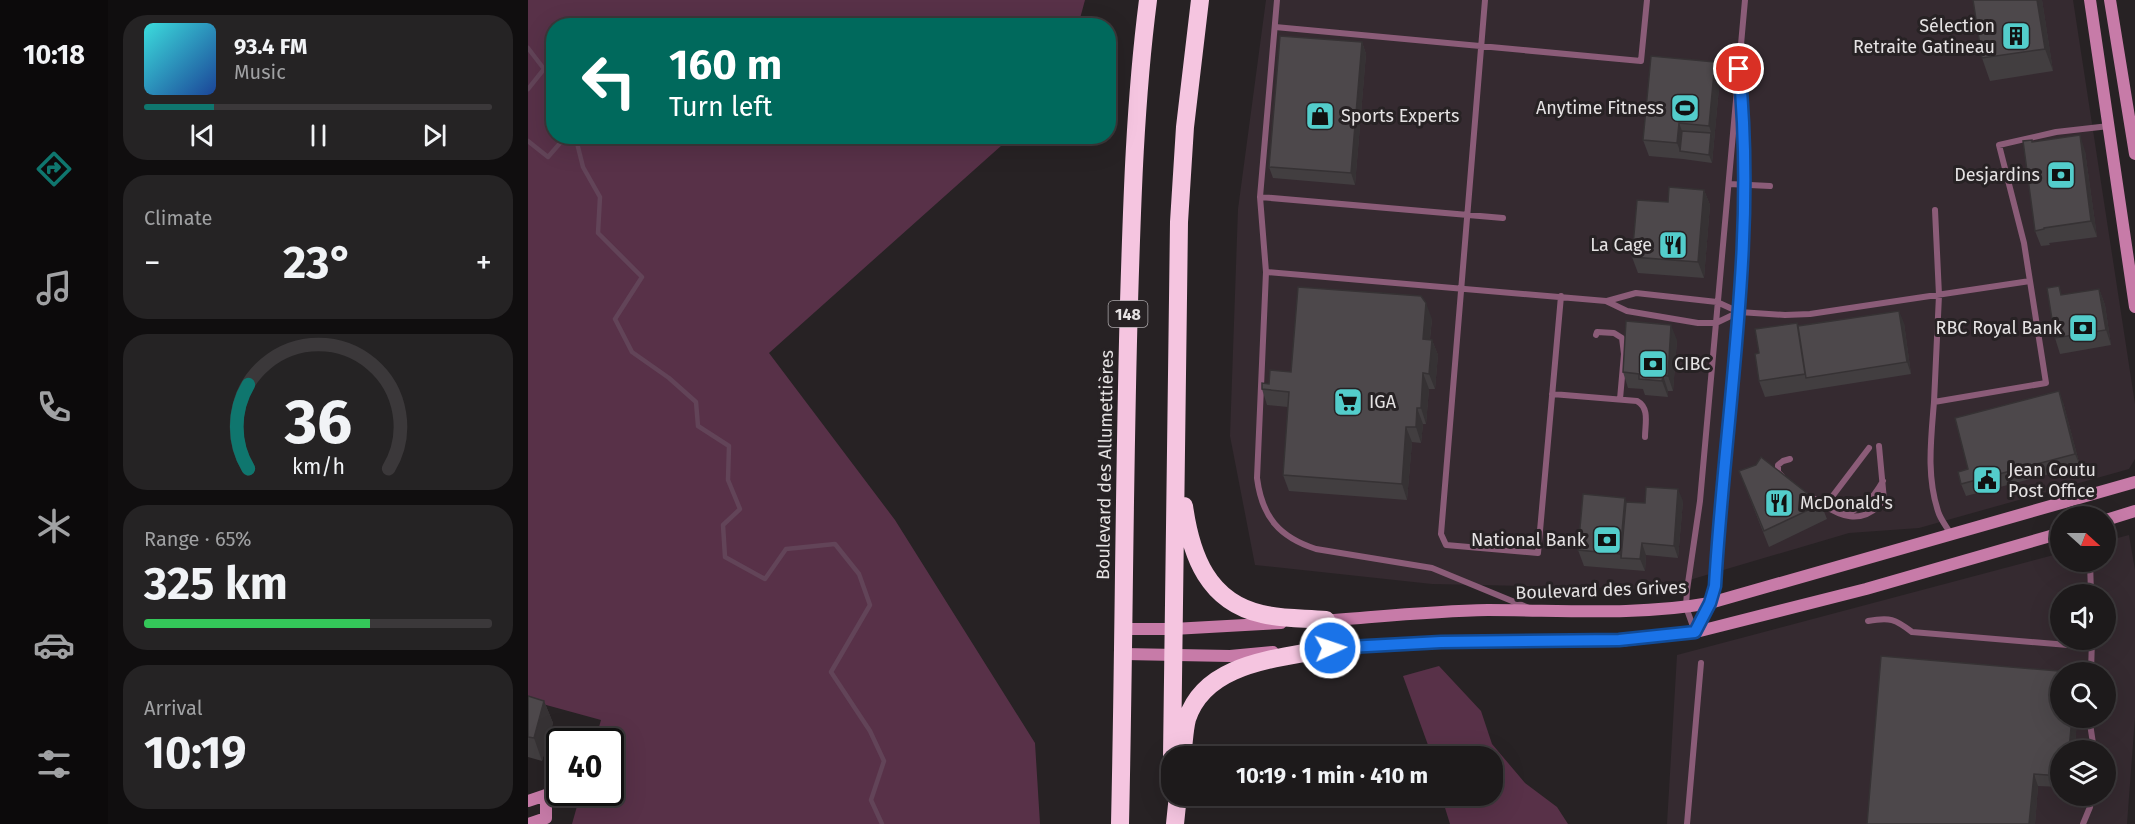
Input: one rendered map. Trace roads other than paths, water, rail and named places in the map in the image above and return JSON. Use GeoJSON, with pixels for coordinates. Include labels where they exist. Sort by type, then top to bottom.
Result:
{"type":"FeatureCollection","features":[{"type":"Feature","properties":{"kind":"highway","name":"Boulevard des Allumettières"},"geometry":{"type":"LineString","coordinates":[[1120,824],[1124,654],[1125,418],[1132,179],[1148,0]]}},
{"type":"Feature","properties":{"kind":"highway"},"geometry":{"type":"LineString","coordinates":[[1172,746],[1179,222],[1185,127],[1200,0]]}},
{"type":"Feature","properties":{"kind":"highway"},"geometry":{"type":"LineString","coordinates":[[1177,452],[1191,546],[1198,564],[1208,579],[1231,602],[1242,608],[1263,615],[1326,620]]}},
{"type":"Feature","properties":{"kind":"highway"},"geometry":{"type":"LineString","coordinates":[[1184,746],[1188,717],[1201,694],[1212,683],[1239,668],[1330,648]]}},
{"type":"Feature","properties":{"kind":"highway"},"geometry":{"type":"LineString","coordinates":[[1172,806],[1173,824]]}},
{"type":"Feature","properties":{"kind":"highway"},"geometry":{"type":"LineString","coordinates":[[1173,824],[1176,806]]}},
{"type":"Feature","properties":{"kind":"street"},"geometry":{"type":"LineString","coordinates":[[2090,0],[2135,307]]}},
{"type":"Feature","properties":{"kind":"street"},"geometry":{"type":"LineString","coordinates":[[2110,0],[2135,154]]}},
{"type":"Feature","properties":{"kind":"street","name":"Boulevard des Grives"},"geometry":{"type":"LineString","coordinates":[[1124,629],[1173,629],[1429,613],[1535,610],[1622,611],[1686,607],[1710,603],[2135,482]]}},
{"type":"Feature","properties":{"kind":"street"},"geometry":{"type":"LineString","coordinates":[[2116,517],[2135,511]]}},
{"type":"Feature","properties":{"kind":"street"},"geometry":{"type":"LineString","coordinates":[[1124,654],[1230,656],[1441,642],[1610,641],[1695,632],[1866,589],[2050,536]]}},
{"type":"Feature","properties":{"kind":"street"},"geometry":{"type":"LineString","coordinates":[[528,801],[546,795],[546,818],[528,824]]}},
{"type":"Feature","properties":{"kind":"lane"},"geometry":{"type":"LineString","coordinates":[[1277,0],[1260,197],[1266,272],[1257,478],[1262,502],[1280,531],[1302,545],[1432,568],[1535,610]]}},
{"type":"Feature","properties":{"kind":"lane"},"geometry":{"type":"LineString","coordinates":[[1485,0],[1441,534],[1446,545],[1538,553],[1561,296]]}},
{"type":"Feature","properties":{"kind":"lane"},"geometry":{"type":"LineString","coordinates":[[1275,27],[1641,61],[1647,0]]}},
{"type":"Feature","properties":{"kind":"lane"},"geometry":{"type":"LineString","coordinates":[[1695,632],[1686,607],[1700,501],[1745,0]]}},
{"type":"Feature","properties":{"kind":"lane"},"geometry":{"type":"LineString","coordinates":[[1695,632],[1710,603],[1715,586],[1739,312],[1744,117],[1739,69]]}},
{"type":"Feature","properties":{"kind":"lane"},"geometry":{"type":"LineString","coordinates":[[1934,402],[2046,382],[2024,243],[1999,145],[2056,132],[2109,126]]}},
{"type":"Feature","properties":{"kind":"lane"},"geometry":{"type":"LineString","coordinates":[[1729,184],[1770,186]]}},
{"type":"Feature","properties":{"kind":"lane"},"geometry":{"type":"LineString","coordinates":[[1260,197],[1503,218]]}},
{"type":"Feature","properties":{"kind":"lane"},"geometry":{"type":"LineString","coordinates":[[1935,210],[1939,295],[1930,450],[1931,471],[1940,516],[1952,535]]}},
{"type":"Feature","properties":{"kind":"lane"},"geometry":{"type":"LineString","coordinates":[[1266,272],[1606,301],[1627,311],[1698,323],[1716,322],[1739,312]]}},
{"type":"Feature","properties":{"kind":"lane"},"geometry":{"type":"LineString","coordinates":[[1606,301],[1636,293],[1718,302],[1739,312],[1810,314],[2030,281]]}},
{"type":"Feature","properties":{"kind":"lane"},"geometry":{"type":"LineString","coordinates":[[1596,335],[1597,332],[1614,333],[1622,338],[1624,354],[1620,399]]}},
{"type":"Feature","properties":{"kind":"lane"},"geometry":{"type":"LineString","coordinates":[[1552,394],[1637,400],[1645,408],[1645,437]]}},
{"type":"Feature","properties":{"kind":"lane"},"geometry":{"type":"LineString","coordinates":[[1812,497],[1840,516],[1857,517],[1875,511],[1884,500],[1879,446]]}},
{"type":"Feature","properties":{"kind":"lane"},"geometry":{"type":"LineString","coordinates":[[1825,506],[1869,448]]}},
{"type":"Feature","properties":{"kind":"lane"},"geometry":{"type":"LineString","coordinates":[[1786,478],[1778,472],[1778,465],[1790,459]]}},
{"type":"Feature","properties":{"kind":"lane"},"geometry":{"type":"LineString","coordinates":[[1840,516],[1862,508],[1883,481]]}},
{"type":"Feature","properties":{"kind":"lane"},"geometry":{"type":"LineString","coordinates":[[1868,621],[1882,618],[1894,619],[1912,632],[2050,644]]}},
{"type":"Feature","properties":{"kind":"lane"},"geometry":{"type":"LineString","coordinates":[[1687,824],[1701,663]]}},
{"type":"Feature","properties":{"kind":"lane"},"geometry":{"type":"LineString","coordinates":[[2083,824],[2090,806]]}},
{"type":"Feature","properties":{"kind":"waterway"},"geometry":{"type":"LineString","coordinates":[[528,48],[544,69],[528,89]]}},
{"type":"Feature","properties":{"kind":"waterway"},"geometry":{"type":"LineString","coordinates":[[528,141],[548,157],[559,144]]}},
{"type":"Feature","properties":{"kind":"waterway"},"geometry":{"type":"LineString","coordinates":[[577,144],[583,167],[600,197],[598,233],[642,277],[615,319],[632,352],[669,378],[696,402],[698,426],[729,446],[728,480],[740,509],[723,525],[725,557],[765,579],[786,549],[835,544],[859,574],[870,605],[831,672],[870,731],[884,761],[871,800],[882,824]]}},
{"type":"Feature","properties":{"kind":"place","name":"Sélection Retraite Gatineau"},"geometry":{"type":"Point","coordinates":[2016,36]}},
{"type":"Feature","properties":{"kind":"place","name":"Anytime Fitness"},"geometry":{"type":"Point","coordinates":[1685,108]}},
{"type":"Feature","properties":{"kind":"place","name":"Sports Experts"},"geometry":{"type":"Point","coordinates":[1320,116]}},
{"type":"Feature","properties":{"kind":"place","name":"Desjardins"},"geometry":{"type":"Point","coordinates":[2061,175]}},
{"type":"Feature","properties":{"kind":"place","name":"La Cage"},"geometry":{"type":"Point","coordinates":[1673,245]}},
{"type":"Feature","properties":{"kind":"place","name":"RBC Royal Bank"},"geometry":{"type":"Point","coordinates":[2083,328]}},
{"type":"Feature","properties":{"kind":"place","name":"CIBC"},"geometry":{"type":"Point","coordinates":[1653,364]}},
{"type":"Feature","properties":{"kind":"place","name":"IGA"},"geometry":{"type":"Point","coordinates":[1348,402]}},
{"type":"Feature","properties":{"kind":"place","name":"Jean Coutu Post Office"},"geometry":{"type":"Point","coordinates":[1987,480]}},
{"type":"Feature","properties":{"kind":"place","name":"McDonald's"},"geometry":{"type":"Point","coordinates":[1779,503]}},
{"type":"Feature","properties":{"kind":"place","name":"National Bank"},"geometry":{"type":"Point","coordinates":[1607,540]}}]}
